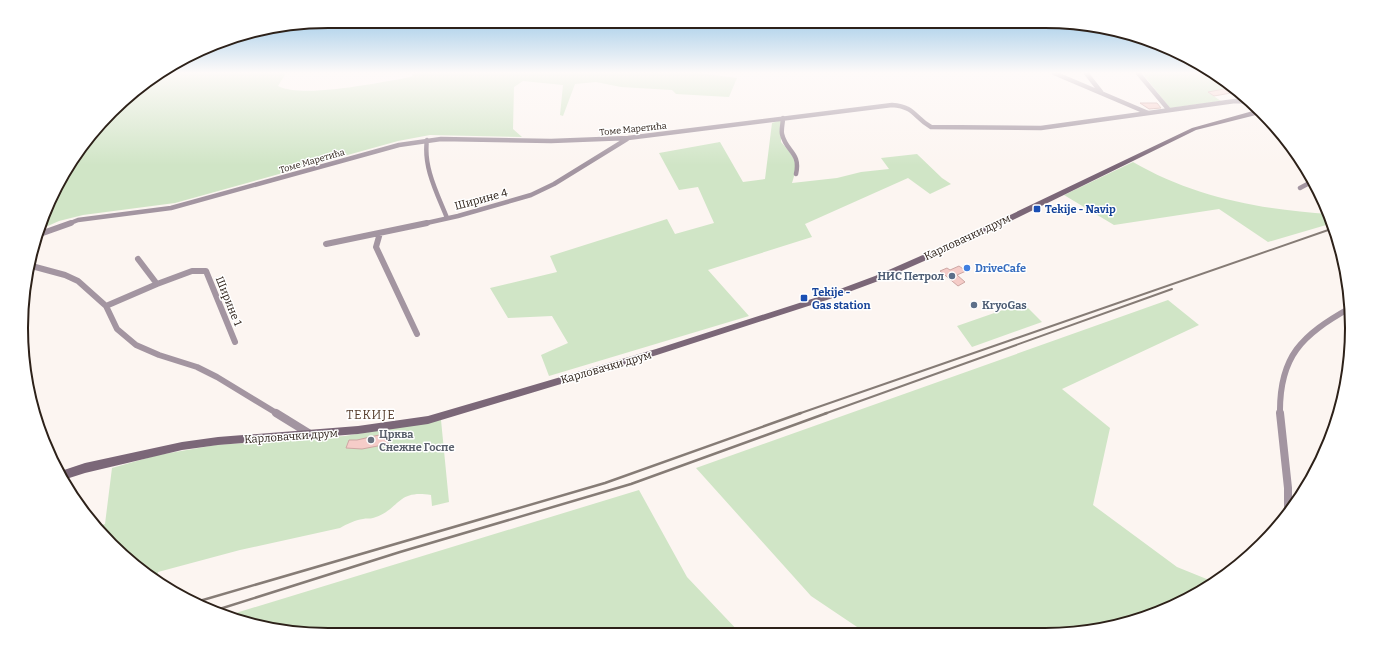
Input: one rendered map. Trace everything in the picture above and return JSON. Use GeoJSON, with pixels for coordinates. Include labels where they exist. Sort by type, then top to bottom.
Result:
{"type":"FeatureCollection","features":[{"type":"Feature","properties":{"kind":"main road","name":"Карловачки друм"},"geometry":{"type":"LineString","coordinates":[[66,474],[85,468],[182,446],[218,441],[391,426],[454,413],[657,352],[827,297],[907,266],[1194,130],[1254,113]]}},
{"type":"Feature","properties":{"kind":"street"},"geometry":{"type":"LineString","coordinates":[[1127,104],[1150,113]]}},
{"type":"Feature","properties":{"kind":"street"},"geometry":{"type":"LineString","coordinates":[[1164,104],[1169,110]]}},
{"type":"Feature","properties":{"kind":"street","name":"Томе Маретића"},"geometry":{"type":"LineString","coordinates":[[44,233],[78,220],[171,208],[399,145],[427,140],[450,138],[551,141],[628,138],[892,105],[912,108],[924,123],[931,127],[1029,129],[1076,124],[1211,104]]}},
{"type":"Feature","properties":{"kind":"street"},"geometry":{"type":"LineString","coordinates":[[783,118],[782,134],[798,161],[796,174]]}},
{"type":"Feature","properties":{"kind":"street","name":"Ширине 4"},"geometry":{"type":"LineString","coordinates":[[326,244],[380,234],[394,229],[509,203],[539,192],[628,138]]}},
{"type":"Feature","properties":{"kind":"street"},"geometry":{"type":"LineString","coordinates":[[427,140],[426,152],[431,176],[447,218]]}},
{"type":"Feature","properties":{"kind":"street"},"geometry":{"type":"LineString","coordinates":[[1300,188],[1308,184]]}},
{"type":"Feature","properties":{"kind":"street"},"geometry":{"type":"LineString","coordinates":[[380,234],[376,247],[417,334]]}},
{"type":"Feature","properties":{"kind":"street"},"geometry":{"type":"LineString","coordinates":[[106,306],[157,284],[138,259]]}},
{"type":"Feature","properties":{"kind":"street"},"geometry":{"type":"LineString","coordinates":[[34,267],[65,275],[78,282],[106,306],[117,329],[136,345],[159,355],[196,367],[217,377],[310,434]]}},
{"type":"Feature","properties":{"kind":"street","name":"Ширине 1"},"geometry":{"type":"LineString","coordinates":[[157,284],[192,271],[206,271],[235,342]]}},
{"type":"Feature","properties":{"kind":"street"},"geometry":{"type":"LineString","coordinates":[[1287,506],[1288,491],[1281,438],[1280,401],[1282,380],[1294,352],[1303,340],[1318,327],[1344,311]]}},
{"type":"Feature","properties":{"kind":"green space"},"geometry":{"type":"Polygon","coordinates":[[[128,104],[514,104],[513,129],[522,137],[430,135],[398,141],[175,203],[83,215],[59,221],[46,227],[59,195],[79,161],[102,130],[128,104]]]}},
{"type":"Feature","properties":{"kind":"green space"},"geometry":{"type":"Polygon","coordinates":[[[561,104],[568,104],[563,116],[560,115],[561,104]]]}},
{"type":"Feature","properties":{"kind":"green space"},"geometry":{"type":"Polygon","coordinates":[[[1166,104],[1202,104],[1170,108],[1166,104]]]}},
{"type":"Feature","properties":{"kind":"green space"},"geometry":{"type":"Polygon","coordinates":[[[781,120],[781,142],[790,152],[795,165],[792,183],[837,178],[861,172],[889,169],[881,158],[917,154],[942,178],[951,184],[930,194],[908,178],[805,224],[812,237],[708,270],[749,316],[549,376],[541,355],[568,343],[552,316],[508,318],[490,288],[557,272],[550,256],[667,219],[675,234],[714,223],[698,187],[679,190],[659,153],[720,142],[743,182],[765,179],[772,123],[781,120]]]}},
{"type":"Feature","properties":{"kind":"green space"},"geometry":{"type":"Polygon","coordinates":[[[1133,162],[1180,184],[1228,200],[1279,209],[1322,213],[1326,225],[1268,242],[1219,209],[1114,225],[1064,195],[1133,162]]]}},
{"type":"Feature","properties":{"kind":"green space"},"geometry":{"type":"Polygon","coordinates":[[[1168,300],[1199,325],[1062,389],[1110,428],[1093,505],[1177,567],[1208,580],[1178,597],[1141,612],[1123,618],[1084,625],[1045,628],[859,628],[811,596],[696,468],[1168,300]]]}},
{"type":"Feature","properties":{"kind":"green space"},"geometry":{"type":"Polygon","coordinates":[[[1023,303],[1042,322],[972,347],[957,326],[1023,303]]]}},
{"type":"Feature","properties":{"kind":"green space"},"geometry":{"type":"Polygon","coordinates":[[[441,420],[449,502],[432,506],[431,495],[411,495],[399,501],[389,510],[373,518],[351,522],[340,528],[240,550],[158,572],[158,575],[130,554],[101,525],[105,524],[112,468],[158,455],[216,445],[345,436],[441,420]]]}},
{"type":"Feature","properties":{"kind":"green space"},"geometry":{"type":"Polygon","coordinates":[[[639,490],[687,577],[735,628],[328,628],[269,622],[235,613],[639,490]]]}},
{"type":"Feature","properties":{"kind":"building"},"geometry":{"type":"Polygon","coordinates":[[[1141,104],[1157,104],[1161,108],[1149,109],[1141,104]]]}},
{"type":"Feature","properties":{"kind":"building","name":"НИС Петрол"},"geometry":{"type":"Polygon","coordinates":[[[959,266],[966,271],[957,275],[965,282],[958,286],[940,271],[947,268],[950,270],[959,266]]]}},
{"type":"Feature","properties":{"kind":"building","name":"Црква Снежне Госпе"},"geometry":{"type":"Polygon","coordinates":[[[388,433],[388,444],[362,449],[346,448],[349,440],[357,440],[388,433]]]}},
{"type":"Feature","properties":{"kind":"railway"},"geometry":{"type":"LineString","coordinates":[[798,414],[1328,230]]}},
{"type":"Feature","properties":{"kind":"railway"},"geometry":{"type":"LineString","coordinates":[[824,414],[1172,289]]}},
{"type":"Feature","properties":{"kind":"railway"},"geometry":{"type":"LineString","coordinates":[[202,600],[605,483],[801,413]]}},
{"type":"Feature","properties":{"kind":"railway"},"geometry":{"type":"LineString","coordinates":[[222,608],[400,552],[631,484],[827,413]]}},
{"type":"Feature","properties":{"kind":"place","name":"Tekije - Navip"},"geometry":{"type":"Point","coordinates":[1037,209]}},
{"type":"Feature","properties":{"kind":"place","name":"DriveCafe"},"geometry":{"type":"Point","coordinates":[967,268]}},
{"type":"Feature","properties":{"kind":"place","name":"НИС Петрол"},"geometry":{"type":"Point","coordinates":[952,276]}},
{"type":"Feature","properties":{"kind":"place","name":"Tekije - Gas station"},"geometry":{"type":"Point","coordinates":[804,298]}},
{"type":"Feature","properties":{"kind":"place","name":"KryoGas"},"geometry":{"type":"Point","coordinates":[974,305]}},
{"type":"Feature","properties":{"kind":"place","name":"Црква Снежне Госпе"},"geometry":{"type":"Point","coordinates":[371,440]}},
{"type":"Feature","properties":{"kind":"district","name":"ТЕКИЈЕ"},"geometry":{"type":"Point","coordinates":[371,415]}}]}
